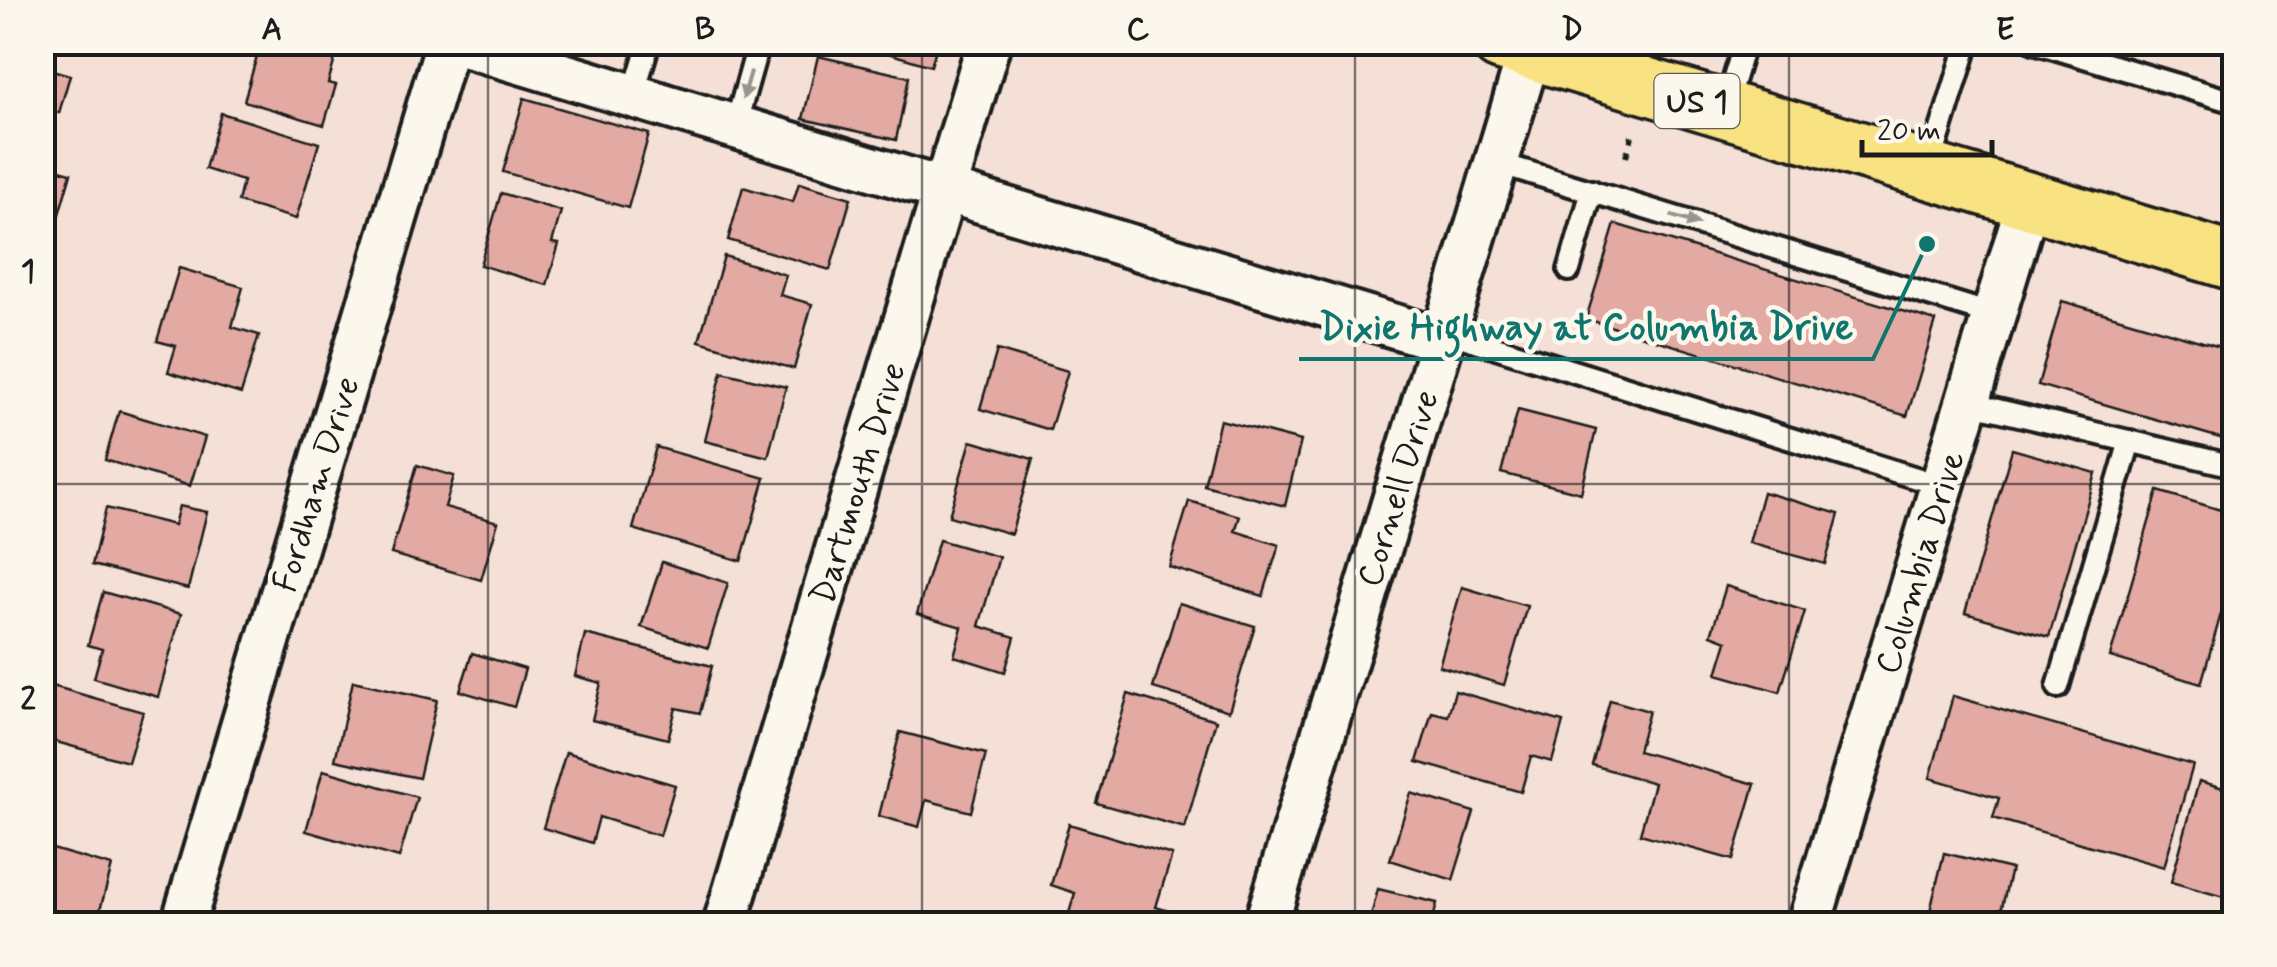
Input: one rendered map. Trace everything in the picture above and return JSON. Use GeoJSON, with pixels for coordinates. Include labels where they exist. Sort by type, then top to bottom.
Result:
{"type":"FeatureCollection","features":[{"type":"Feature","properties":{"kind":"main road","name":"US 1"},"geometry":{"type":"LineString","coordinates":[[1515,47],[2234,262]]}},
{"type":"Feature","properties":{"kind":"street"},"geometry":{"type":"LineString","coordinates":[[451,42],[1442,336]]}},
{"type":"Feature","properties":{"kind":"street","name":"Fordham Drive"},"geometry":{"type":"LineString","coordinates":[[183,924],[451,42]]}},
{"type":"Feature","properties":{"kind":"street","name":"Dartmouth Drive"},"geometry":{"type":"LineString","coordinates":[[725,924],[989,42]]}},
{"type":"Feature","properties":{"kind":"street","name":"Cornell Drive"},"geometry":{"type":"LineString","coordinates":[[1266,924],[1495,162],[1515,47]]}},
{"type":"Feature","properties":{"kind":"street","name":"Columbia Drive"},"geometry":{"type":"LineString","coordinates":[[1810,924],[2029,199]]}},
{"type":"Feature","properties":{"kind":"lane"},"geometry":{"type":"LineString","coordinates":[[633,96],[648,42]]}},
{"type":"Feature","properties":{"kind":"lane"},"geometry":{"type":"LineString","coordinates":[[735,127],[759,42]]}},
{"type":"Feature","properties":{"kind":"lane"},"geometry":{"type":"LineString","coordinates":[[1725,110],[1744,42]]}},
{"type":"Feature","properties":{"kind":"lane"},"geometry":{"type":"LineString","coordinates":[[1928,170],[1968,42]]}},
{"type":"Feature","properties":{"kind":"lane"},"geometry":{"type":"LineString","coordinates":[[2034,42],[2234,102]]}},
{"type":"Feature","properties":{"kind":"lane"},"geometry":{"type":"LineString","coordinates":[[1495,162],[1994,315]]}},
{"type":"Feature","properties":{"kind":"lane"},"geometry":{"type":"LineString","coordinates":[[1570,270],[1592,191]]}},
{"type":"Feature","properties":{"kind":"lane"},"geometry":{"type":"LineString","coordinates":[[1442,336],[1942,486]]}},
{"type":"Feature","properties":{"kind":"lane"},"geometry":{"type":"LineString","coordinates":[[1968,403],[2234,466]]}},
{"type":"Feature","properties":{"kind":"lane"},"geometry":{"type":"LineString","coordinates":[[2058,687],[2130,442]]}},
{"type":"Feature","properties":{"kind":"path"},"geometry":{"type":"LineString","coordinates":[[1626,158],[1632,136]]}},
{"type":"Feature","properties":{"kind":"building"},"geometry":{"type":"Polygon","coordinates":[[[261,42],[340,42],[328,83],[336,85],[324,125],[244,101],[261,42]]]}},
{"type":"Feature","properties":{"kind":"building"},"geometry":{"type":"Polygon","coordinates":[[[851,42],[938,42],[931,66],[851,42]]]}},
{"type":"Feature","properties":{"kind":"building"},"geometry":{"type":"Polygon","coordinates":[[[818,56],[909,77],[896,140],[803,119],[818,56]]]}},
{"type":"Feature","properties":{"kind":"building"},"geometry":{"type":"Polygon","coordinates":[[[42,67],[70,75],[59,113],[42,109],[42,67]]]}},
{"type":"Feature","properties":{"kind":"building"},"geometry":{"type":"Polygon","coordinates":[[[524,98],[649,134],[628,208],[503,172],[524,98]]]}},
{"type":"Feature","properties":{"kind":"building"},"geometry":{"type":"Polygon","coordinates":[[[221,113],[319,143],[296,219],[238,202],[243,181],[205,169],[221,113]]]}},
{"type":"Feature","properties":{"kind":"building"},"geometry":{"type":"Polygon","coordinates":[[[42,165],[71,173],[55,228],[42,225],[42,165]]]}},
{"type":"Feature","properties":{"kind":"building"},"geometry":{"type":"Polygon","coordinates":[[[799,183],[851,198],[830,270],[728,240],[743,187],[793,202],[799,183]]]}},
{"type":"Feature","properties":{"kind":"building"},"geometry":{"type":"Polygon","coordinates":[[[501,193],[561,211],[552,243],[559,244],[547,285],[480,265],[501,193]]]}},
{"type":"Feature","properties":{"kind":"building"},"geometry":{"type":"Polygon","coordinates":[[[1615,224],[1936,321],[1907,416],[1586,319],[1615,224]]]}},
{"type":"Feature","properties":{"kind":"building"},"geometry":{"type":"Polygon","coordinates":[[[724,256],[786,275],[780,295],[812,304],[794,369],[699,341],[724,256]]]}},
{"type":"Feature","properties":{"kind":"building"},"geometry":{"type":"Polygon","coordinates":[[[179,268],[243,287],[232,327],[259,335],[241,394],[168,372],[176,346],[157,341],[179,268]]]}},
{"type":"Feature","properties":{"kind":"building"},"geometry":{"type":"Polygon","coordinates":[[[2062,301],[2234,351],[2234,442],[2038,385],[2062,301]]]}},
{"type":"Feature","properties":{"kind":"building"},"geometry":{"type":"Polygon","coordinates":[[[997,350],[1068,371],[1050,430],[980,409],[997,350]]]}},
{"type":"Feature","properties":{"kind":"building"},"geometry":{"type":"Polygon","coordinates":[[[722,372],[786,387],[768,457],[705,441],[722,372]]]}},
{"type":"Feature","properties":{"kind":"building"},"geometry":{"type":"Polygon","coordinates":[[[1518,410],[1596,430],[1581,493],[1501,473],[1518,410]]]}},
{"type":"Feature","properties":{"kind":"building"},"geometry":{"type":"Polygon","coordinates":[[[119,411],[205,437],[190,486],[105,460],[119,411]]]}},
{"type":"Feature","properties":{"kind":"building"},"geometry":{"type":"Polygon","coordinates":[[[1220,420],[1301,441],[1285,506],[1204,485],[1220,420]]]}},
{"type":"Feature","properties":{"kind":"building"},"geometry":{"type":"Polygon","coordinates":[[[971,441],[1033,459],[1011,534],[949,516],[971,441]]]}},
{"type":"Feature","properties":{"kind":"building"},"geometry":{"type":"Polygon","coordinates":[[[656,447],[765,478],[741,561],[633,529],[656,447]]]}},
{"type":"Feature","properties":{"kind":"building"},"geometry":{"type":"Polygon","coordinates":[[[2012,449],[2096,473],[2049,637],[1965,613],[2012,449]]]}},
{"type":"Feature","properties":{"kind":"building"},"geometry":{"type":"Polygon","coordinates":[[[417,465],[454,476],[445,507],[498,522],[481,580],[391,554],[417,465]]]}},
{"type":"Feature","properties":{"kind":"building"},"geometry":{"type":"Polygon","coordinates":[[[2158,491],[2234,514],[2234,568],[2201,684],[2110,657],[2158,491]]]}},
{"type":"Feature","properties":{"kind":"building"},"geometry":{"type":"Polygon","coordinates":[[[1763,492],[1839,514],[1825,564],[1749,543],[1763,492]]]}},
{"type":"Feature","properties":{"kind":"building"},"geometry":{"type":"Polygon","coordinates":[[[1189,501],[1240,516],[1235,531],[1279,545],[1263,596],[1169,567],[1189,501]]]}},
{"type":"Feature","properties":{"kind":"building"},"geometry":{"type":"Polygon","coordinates":[[[179,506],[207,512],[188,589],[92,565],[106,508],[174,525],[179,506]]]}},
{"type":"Feature","properties":{"kind":"building"},"geometry":{"type":"Polygon","coordinates":[[[939,540],[999,557],[979,626],[1015,637],[1005,672],[954,656],[962,627],[917,614],[939,540]]]}},
{"type":"Feature","properties":{"kind":"building"},"geometry":{"type":"Polygon","coordinates":[[[662,562],[728,583],[708,648],[641,627],[662,562]]]}},
{"type":"Feature","properties":{"kind":"building"},"geometry":{"type":"Polygon","coordinates":[[[1726,586],[1805,611],[1780,692],[1717,674],[1727,641],[1711,635],[1726,586]]]}},
{"type":"Feature","properties":{"kind":"building"},"geometry":{"type":"Polygon","coordinates":[[[1462,587],[1527,606],[1504,685],[1439,666],[1462,587]]]}},
{"type":"Feature","properties":{"kind":"building"},"geometry":{"type":"Polygon","coordinates":[[[103,592],[181,614],[158,697],[94,678],[102,649],[88,645],[103,592]]]}},
{"type":"Feature","properties":{"kind":"building"},"geometry":{"type":"Polygon","coordinates":[[[1179,603],[1255,626],[1229,711],[1153,688],[1179,603]]]}},
{"type":"Feature","properties":{"kind":"building"},"geometry":{"type":"Polygon","coordinates":[[[585,634],[712,666],[700,713],[676,708],[668,739],[592,720],[601,683],[575,676],[585,634]]]}},
{"type":"Feature","properties":{"kind":"building"},"geometry":{"type":"Polygon","coordinates":[[[472,653],[525,669],[514,707],[460,691],[472,653]]]}},
{"type":"Feature","properties":{"kind":"building"},"geometry":{"type":"Polygon","coordinates":[[[353,681],[437,700],[419,778],[335,760],[353,681]]]}},
{"type":"Feature","properties":{"kind":"building"},"geometry":{"type":"Polygon","coordinates":[[[42,683],[143,712],[128,762],[42,738],[42,683]]]}},
{"type":"Feature","properties":{"kind":"building"},"geometry":{"type":"Polygon","coordinates":[[[1455,691],[1563,722],[1552,762],[1531,756],[1521,792],[1417,762],[1432,712],[1448,716],[1455,691]]]}},
{"type":"Feature","properties":{"kind":"building"},"geometry":{"type":"Polygon","coordinates":[[[1128,694],[1216,720],[1185,828],[1096,803],[1128,694]]]}},
{"type":"Feature","properties":{"kind":"building"},"geometry":{"type":"Polygon","coordinates":[[[1953,696],[2193,765],[2164,867],[1993,818],[1999,798],[1930,778],[1953,696]]]}},
{"type":"Feature","properties":{"kind":"building"},"geometry":{"type":"Polygon","coordinates":[[[1610,700],[1649,711],[1638,751],[1755,784],[1733,860],[1640,834],[1654,783],[1592,765],[1610,700]]]}},
{"type":"Feature","properties":{"kind":"building"},"geometry":{"type":"Polygon","coordinates":[[[900,732],[986,754],[971,812],[926,800],[919,827],[879,816],[900,732]]]}},
{"type":"Feature","properties":{"kind":"building"},"geometry":{"type":"Polygon","coordinates":[[[566,752],[675,785],[660,836],[599,817],[592,843],[543,828],[566,752]]]}},
{"type":"Feature","properties":{"kind":"building"},"geometry":{"type":"Polygon","coordinates":[[[323,770],[417,797],[399,858],[306,831],[323,770]]]}},
{"type":"Feature","properties":{"kind":"building"},"geometry":{"type":"Polygon","coordinates":[[[2199,781],[2234,791],[2234,900],[2171,882],[2199,781]]]}},
{"type":"Feature","properties":{"kind":"building"},"geometry":{"type":"Polygon","coordinates":[[[1411,793],[1474,812],[1453,880],[1390,860],[1411,793]]]}},
{"type":"Feature","properties":{"kind":"building"},"geometry":{"type":"Polygon","coordinates":[[[1069,824],[1172,855],[1156,907],[1178,914],[1175,924],[1081,924],[1067,920],[1075,893],[1051,885],[1069,824]]]}},
{"type":"Feature","properties":{"kind":"building"},"geometry":{"type":"Polygon","coordinates":[[[42,846],[112,866],[97,921],[73,914],[70,924],[42,924],[42,846]]]}},
{"type":"Feature","properties":{"kind":"building"},"geometry":{"type":"Polygon","coordinates":[[[1944,853],[2011,869],[1998,924],[1927,924],[1944,853]]]}},
{"type":"Feature","properties":{"kind":"building"},"geometry":{"type":"Polygon","coordinates":[[[1378,889],[1437,903],[1432,924],[1369,924],[1378,889]]]}},
{"type":"Feature","properties":{"kind":"building"},"geometry":{"type":"Polygon","coordinates":[[[466,912],[508,924],[463,924],[466,912]]]}},
{"type":"Feature","properties":{"kind":"place","name":"Dixie Highway at Columbia Drive"},"geometry":{"type":"Point","coordinates":[1927,244]}}]}
